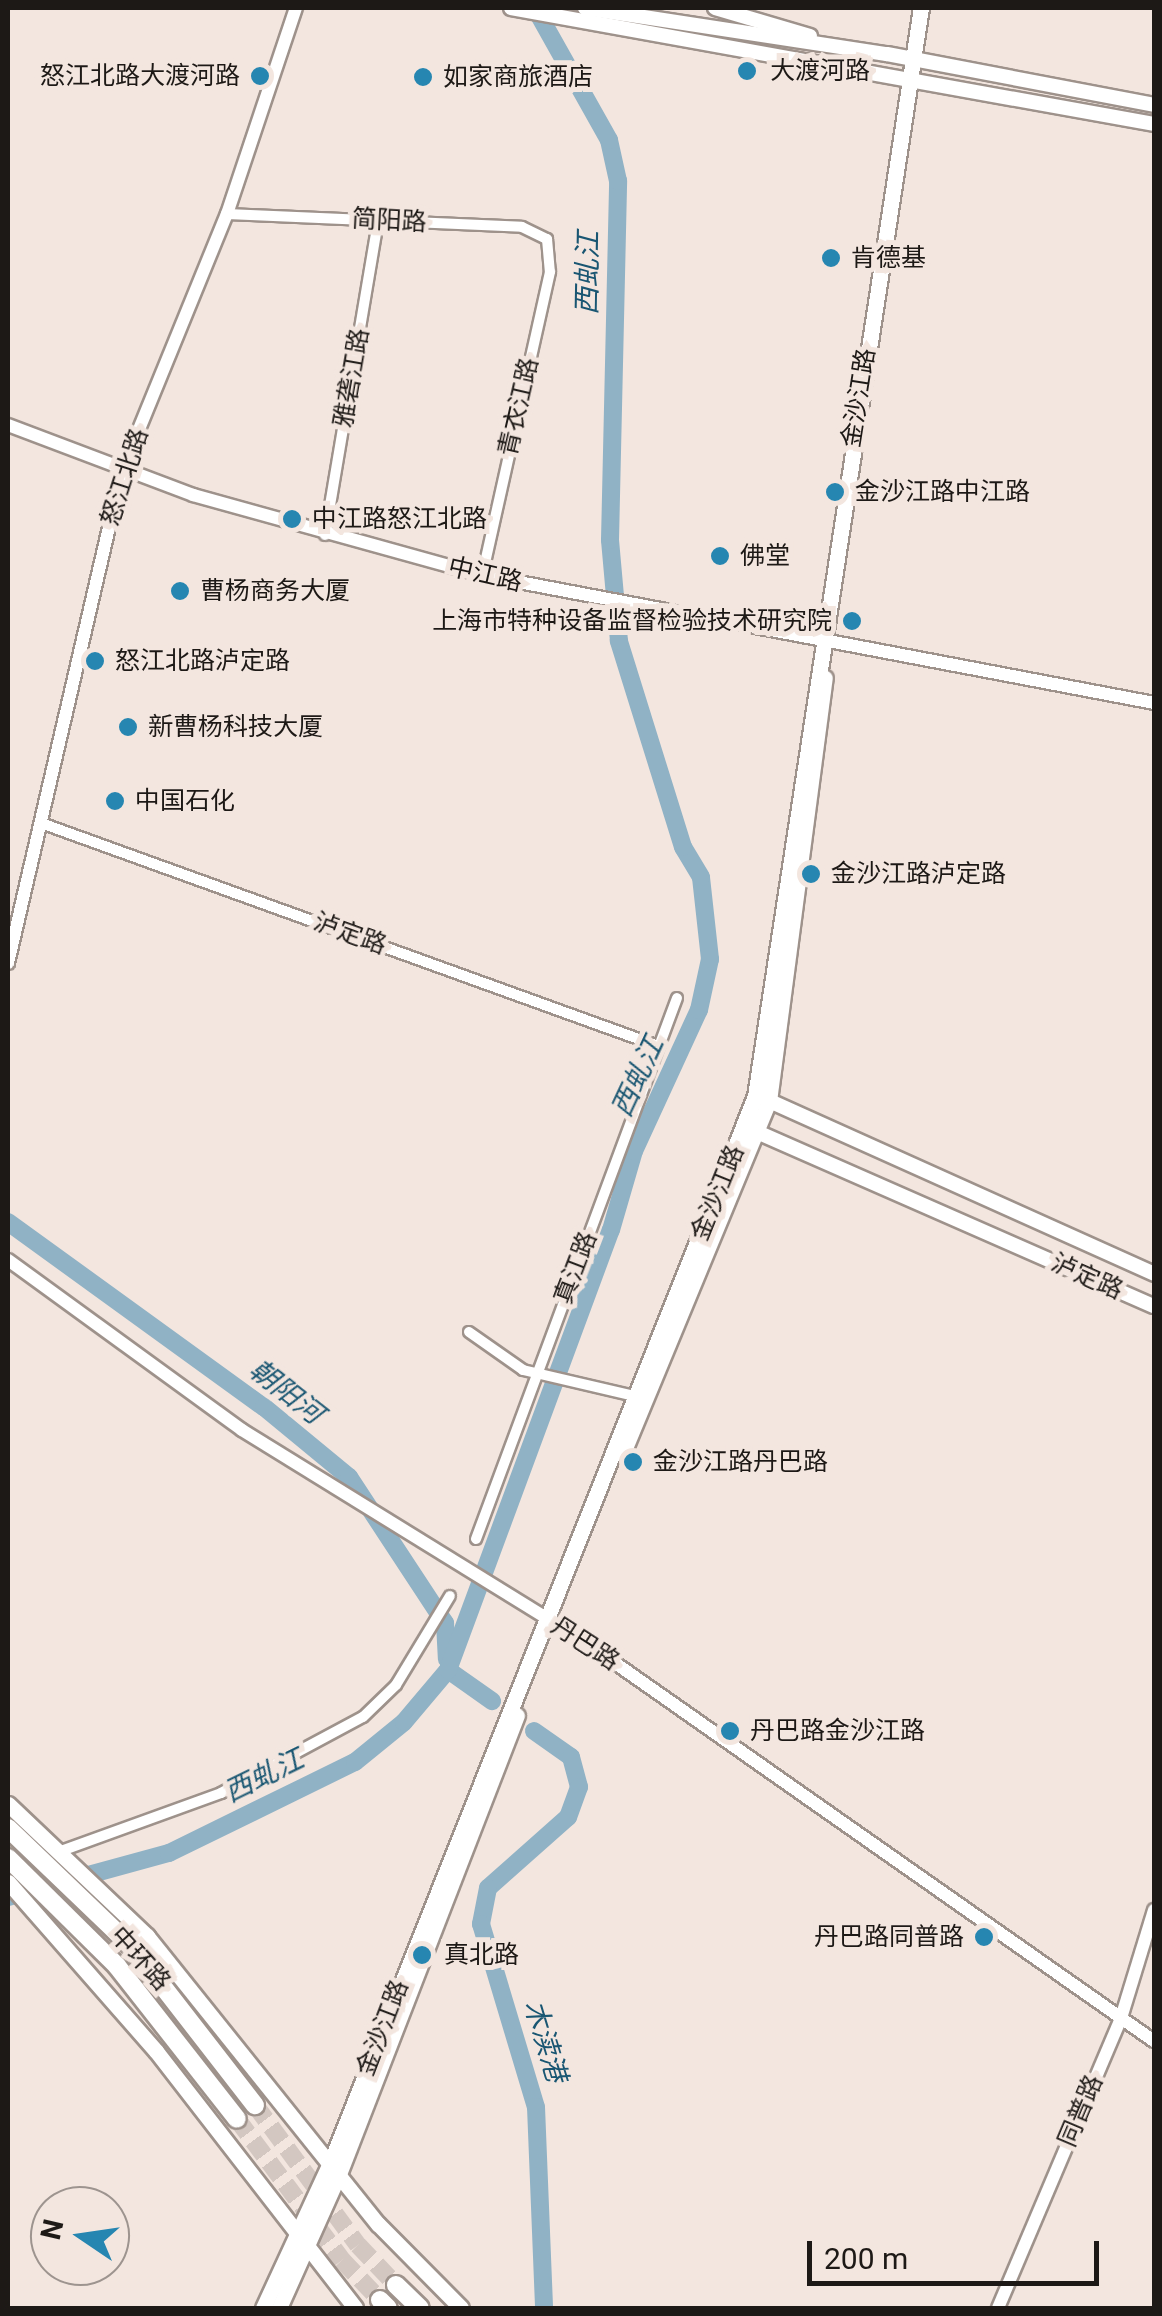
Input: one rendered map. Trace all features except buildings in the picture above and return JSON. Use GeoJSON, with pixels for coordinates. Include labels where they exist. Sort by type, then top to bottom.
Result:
{"type":"FeatureCollection","features":[{"type":"Feature","properties":{"kind":"highway","name":"中环路"},"geometry":{"type":"LineString","coordinates":[[8,1828],[58,1872],[194,2021],[256,2105]]}},
{"type":"Feature","properties":{"kind":"highway","name":"中环路"},"geometry":{"type":"LineString","coordinates":[[8,1858],[58,1904],[175,2034],[237,2119]]}},
{"type":"Feature","properties":{"kind":"highway"},"geometry":{"type":"LineString","coordinates":[[396,2285],[420,2308]]}},
{"type":"Feature","properties":{"kind":"main road"},"geometry":{"type":"LineString","coordinates":[[516,8],[1154,124]]}},
{"type":"Feature","properties":{"kind":"main road"},"geometry":{"type":"LineString","coordinates":[[585,8],[916,60],[1154,105]]}},
{"type":"Feature","properties":{"kind":"main road"},"geometry":{"type":"LineString","coordinates":[[715,8],[838,47]]}},
{"type":"Feature","properties":{"kind":"main road","name":"金沙江路"},"geometry":{"type":"LineString","coordinates":[[549,1620],[762,1098],[826,636],[913,82],[921,8]]}},
{"type":"Feature","properties":{"kind":"main road","name":"金沙江路"},"geometry":{"type":"LineString","coordinates":[[916,60],[930,8]]}},
{"type":"Feature","properties":{"kind":"main road","name":"泸定路"},"geometry":{"type":"LineString","coordinates":[[762,1098],[1154,1274]]}},
{"type":"Feature","properties":{"kind":"main road","name":"金沙江路"},"geometry":{"type":"LineString","coordinates":[[279,2308],[635,1396],[752,1130]]}},
{"type":"Feature","properties":{"kind":"main road","name":"泸定路"},"geometry":{"type":"LineString","coordinates":[[752,1130],[1154,1306]]}},
{"type":"Feature","properties":{"kind":"main road"},"geometry":{"type":"LineString","coordinates":[[8,1804],[79,1866],[147,1936],[335,2168],[461,2308]]}},
{"type":"Feature","properties":{"kind":"main road"},"geometry":{"type":"LineString","coordinates":[[10,1884],[37,1910],[156,2051],[301,2245],[355,2308]]}},
{"type":"Feature","properties":{"kind":"main road","name":"金沙江路"},"geometry":{"type":"LineString","coordinates":[[262,2308],[301,2245]]}},
{"type":"Feature","properties":{"kind":"street","name":"怒江北路"},"geometry":{"type":"LineString","coordinates":[[8,963],[122,471],[227,214],[296,8]]}},
{"type":"Feature","properties":{"kind":"street","name":"简阳路"},"geometry":{"type":"LineString","coordinates":[[227,214],[522,227],[548,240]]}},
{"type":"Feature","properties":{"kind":"street","name":"雅砻江路"},"geometry":{"type":"LineString","coordinates":[[325,535],[378,221]]}},
{"type":"Feature","properties":{"kind":"street","name":"青衣江路"},"geometry":{"type":"LineString","coordinates":[[482,574],[550,272],[548,240]]}},
{"type":"Feature","properties":{"kind":"street","name":"中江路"},"geometry":{"type":"LineString","coordinates":[[8,426],[122,471],[325,535],[482,574],[643,609],[826,636],[1154,703]]}},
{"type":"Feature","properties":{"kind":"street","name":"泸定路"},"geometry":{"type":"LineString","coordinates":[[41,823],[658,1046]]}},
{"type":"Feature","properties":{"kind":"street","name":"真江路"},"geometry":{"type":"LineString","coordinates":[[476,1539],[677,998]]}},
{"type":"Feature","properties":{"kind":"street","name":"丹巴路"},"geometry":{"type":"LineString","coordinates":[[8,1260],[320,1482],[549,1620],[1154,2041]]}},
{"type":"Feature","properties":{"kind":"street"},"geometry":{"type":"LineString","coordinates":[[469,1332],[537,1374],[635,1396]]}},
{"type":"Feature","properties":{"kind":"street"},"geometry":{"type":"LineString","coordinates":[[61,1851],[221,1793],[353,1723],[387,1696],[450,1596]]}},
{"type":"Feature","properties":{"kind":"street","name":"同普路"},"geometry":{"type":"LineString","coordinates":[[998,2308],[1121,2018],[1154,1910]]}},
{"type":"Feature","properties":{"kind":"waterway","name":"西虬江"},"geometry":{"type":"LineString","coordinates":[[8,1897],[169,1853],[355,1762],[404,1722],[448,1670],[611,1230],[634,1151],[699,1010],[710,959],[701,877],[683,847],[619,641],[610,540],[618,181],[609,140],[535,8]]}},
{"type":"Feature","properties":{"kind":"waterway","name":"朝阳河"},"geometry":{"type":"LineString","coordinates":[[8,1222],[264,1407],[349,1477],[445,1623],[447,1659]]}},
{"type":"Feature","properties":{"kind":"waterway","name":"木渎港"},"geometry":{"type":"LineString","coordinates":[[448,1670],[492,1701]]}},
{"type":"Feature","properties":{"kind":"waterway","name":"木渎港"},"geometry":{"type":"LineString","coordinates":[[534,1731],[571,1757],[579,1787],[568,1817],[488,1888],[481,1924],[536,2107],[544,2308]]}},
{"type":"Feature","properties":{"kind":"tunnel"},"geometry":{"type":"LineString","coordinates":[[255,2105],[358,2245],[396,2285]]}},
{"type":"Feature","properties":{"kind":"tunnel"},"geometry":{"type":"LineString","coordinates":[[237,2119],[342,2260],[380,2300]]}},
{"type":"Feature","properties":{"kind":"place","name":"大渡河路"},"geometry":{"type":"Point","coordinates":[747,71]}},
{"type":"Feature","properties":{"kind":"place","name":"怒江北路大渡河路"},"geometry":{"type":"Point","coordinates":[260,76]}},
{"type":"Feature","properties":{"kind":"place","name":"如家商旅酒店"},"geometry":{"type":"Point","coordinates":[423,77]}},
{"type":"Feature","properties":{"kind":"place","name":"肯德基"},"geometry":{"type":"Point","coordinates":[831,258]}},
{"type":"Feature","properties":{"kind":"place","name":"金沙江路中江路"},"geometry":{"type":"Point","coordinates":[835,492]}},
{"type":"Feature","properties":{"kind":"place","name":"中江路怒江北路"},"geometry":{"type":"Point","coordinates":[292,519]}},
{"type":"Feature","properties":{"kind":"place","name":"佛堂"},"geometry":{"type":"Point","coordinates":[720,556]}},
{"type":"Feature","properties":{"kind":"place","name":"曹杨商务大厦"},"geometry":{"type":"Point","coordinates":[180,591]}},
{"type":"Feature","properties":{"kind":"place","name":"上海市特种设备监督检验技术研究院"},"geometry":{"type":"Point","coordinates":[852,621]}},
{"type":"Feature","properties":{"kind":"place","name":"怒江北路泸定路"},"geometry":{"type":"Point","coordinates":[95,661]}},
{"type":"Feature","properties":{"kind":"place","name":"新曹杨科技大厦"},"geometry":{"type":"Point","coordinates":[128,727]}},
{"type":"Feature","properties":{"kind":"place","name":"中国石化"},"geometry":{"type":"Point","coordinates":[115,801]}},
{"type":"Feature","properties":{"kind":"place","name":"金沙江路泸定路"},"geometry":{"type":"Point","coordinates":[811,874]}},
{"type":"Feature","properties":{"kind":"place","name":"金沙江路丹巴路"},"geometry":{"type":"Point","coordinates":[633,1462]}},
{"type":"Feature","properties":{"kind":"place","name":"丹巴路金沙江路"},"geometry":{"type":"Point","coordinates":[730,1731]}},
{"type":"Feature","properties":{"kind":"place","name":"丹巴路同普路"},"geometry":{"type":"Point","coordinates":[984,1937]}},
{"type":"Feature","properties":{"kind":"place","name":"真北路"},"geometry":{"type":"Point","coordinates":[422,1955]}}]}
